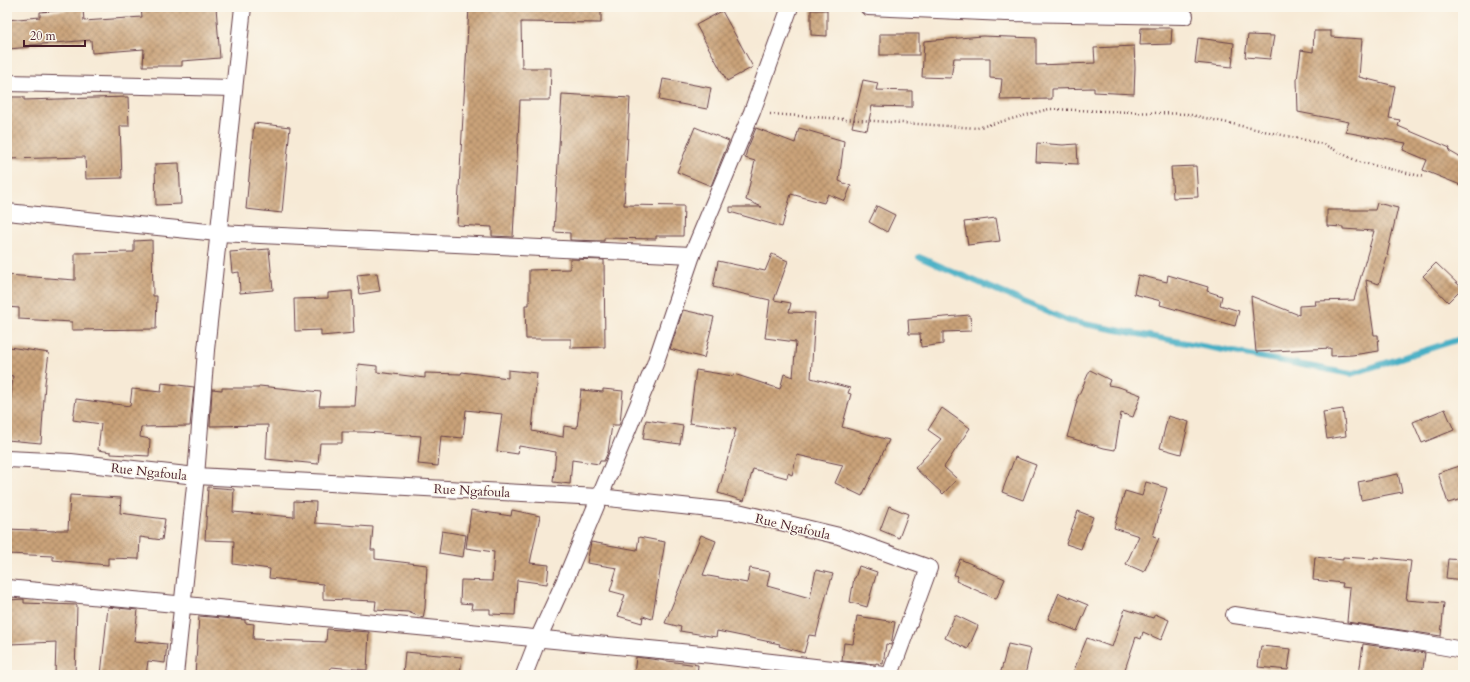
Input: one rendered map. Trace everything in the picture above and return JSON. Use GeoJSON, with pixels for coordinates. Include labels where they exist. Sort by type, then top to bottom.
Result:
{"type":"FeatureCollection","features":[{"type":"Feature","properties":{"kind":"street"},"geometry":{"type":"LineString","coordinates":[[175,675],[196,476],[206,350],[243,7]]}},
{"type":"Feature","properties":{"kind":"street"},"geometry":{"type":"LineString","coordinates":[[524,675],[655,364],[692,255],[752,112],[790,7]]}},
{"type":"Feature","properties":{"kind":"street"},"geometry":{"type":"LineString","coordinates":[[868,7],[1185,16]]}},
{"type":"Feature","properties":{"kind":"street"},"geometry":{"type":"LineString","coordinates":[[7,82],[234,88]]}},
{"type":"Feature","properties":{"kind":"street"},"geometry":{"type":"LineString","coordinates":[[7,212],[218,233],[692,255]]}},
{"type":"Feature","properties":{"kind":"street","name":"Rue Ngafoula"},"geometry":{"type":"LineString","coordinates":[[7,459],[71,462],[196,476],[599,497],[738,512],[839,536],[929,568],[890,675]]}},
{"type":"Feature","properties":{"kind":"street"},"geometry":{"type":"LineString","coordinates":[[7,588],[712,655],[884,675]]}},
{"type":"Feature","properties":{"kind":"street"},"geometry":{"type":"LineString","coordinates":[[1234,615],[1463,650]]}},
{"type":"Feature","properties":{"kind":"path"},"geometry":{"type":"LineString","coordinates":[[752,112],[977,128],[1049,109],[1187,114],[1323,144],[1359,162],[1425,177]]}},
{"type":"Feature","properties":{"kind":"building"},"geometry":{"type":"Polygon","coordinates":[[[141,7],[216,7],[220,58],[182,61],[182,66],[143,66],[144,49],[92,53],[91,40],[30,45],[30,47],[9,49],[7,20],[40,17],[40,12],[83,9],[84,21],[142,17],[141,7]]]}},
{"type":"Feature","properties":{"kind":"building"},"geometry":{"type":"Polygon","coordinates":[[[469,7],[601,7],[601,23],[521,22],[522,68],[551,68],[550,100],[520,100],[513,237],[492,236],[492,227],[457,225],[469,7]]]}},
{"type":"Feature","properties":{"kind":"building"},"geometry":{"type":"Polygon","coordinates":[[[811,10],[827,10],[827,36],[811,35],[811,10]]]}},
{"type":"Feature","properties":{"kind":"building"},"geometry":{"type":"Polygon","coordinates":[[[722,11],[753,67],[727,81],[696,25],[722,11]]]}},
{"type":"Feature","properties":{"kind":"building"},"geometry":{"type":"Polygon","coordinates":[[[1141,28],[1172,28],[1171,44],[1140,45],[1141,28]]]}},
{"type":"Feature","properties":{"kind":"building"},"geometry":{"type":"Polygon","coordinates":[[[1314,31],[1331,31],[1331,37],[1362,39],[1359,77],[1395,86],[1389,118],[1400,120],[1398,126],[1450,148],[1449,151],[1463,159],[1463,186],[1423,170],[1427,160],[1403,150],[1406,143],[1345,132],[1349,122],[1298,112],[1297,80],[1301,50],[1313,52],[1314,31]]]}},
{"type":"Feature","properties":{"kind":"building"},"geometry":{"type":"Polygon","coordinates":[[[880,34],[919,34],[919,55],[880,55],[880,34]]]}},
{"type":"Feature","properties":{"kind":"building"},"geometry":{"type":"Polygon","coordinates":[[[1248,35],[1274,36],[1270,59],[1245,57],[1248,35]]]}},
{"type":"Feature","properties":{"kind":"building"},"geometry":{"type":"Polygon","coordinates":[[[982,36],[1036,38],[1036,65],[1095,63],[1094,48],[1134,46],[1134,94],[1094,92],[1094,88],[1052,89],[1052,99],[1000,100],[1002,79],[990,78],[990,58],[954,58],[951,78],[922,77],[924,41],[982,36]]]}},
{"type":"Feature","properties":{"kind":"building"},"geometry":{"type":"Polygon","coordinates":[[[1198,38],[1234,43],[1232,67],[1195,63],[1198,38]]]}},
{"type":"Feature","properties":{"kind":"building"},"geometry":{"type":"Polygon","coordinates":[[[663,79],[711,88],[707,109],[659,100],[663,79]]]}},
{"type":"Feature","properties":{"kind":"building"},"geometry":{"type":"Polygon","coordinates":[[[863,80],[878,83],[876,90],[912,91],[912,107],[872,106],[867,130],[852,127],[863,80]]]}},
{"type":"Feature","properties":{"kind":"building"},"geometry":{"type":"Polygon","coordinates":[[[562,94],[630,98],[624,205],[684,206],[683,236],[656,236],[656,239],[604,238],[604,241],[570,240],[570,233],[554,232],[562,94]]]}},
{"type":"Feature","properties":{"kind":"building"},"geometry":{"type":"Polygon","coordinates":[[[7,97],[24,97],[24,100],[128,97],[129,126],[120,126],[122,178],[86,179],[85,157],[7,159],[7,97]]]}},
{"type":"Feature","properties":{"kind":"building"},"geometry":{"type":"Polygon","coordinates":[[[254,123],[290,127],[282,213],[246,209],[254,123]]]}},
{"type":"Feature","properties":{"kind":"building"},"geometry":{"type":"Polygon","coordinates":[[[695,127],[729,141],[711,186],[677,172],[695,127]]]}},
{"type":"Feature","properties":{"kind":"building"},"geometry":{"type":"Polygon","coordinates":[[[756,128],[795,143],[799,128],[844,141],[839,181],[851,186],[845,201],[828,194],[824,203],[791,194],[782,227],[730,212],[730,207],[762,207],[746,200],[755,161],[745,158],[756,128]]]}},
{"type":"Feature","properties":{"kind":"building"},"geometry":{"type":"Polygon","coordinates":[[[1037,143],[1063,145],[1077,144],[1078,164],[1036,162],[1037,143]]]}},
{"type":"Feature","properties":{"kind":"building"},"geometry":{"type":"Polygon","coordinates":[[[179,163],[181,204],[156,205],[155,164],[179,163]]]}},
{"type":"Feature","properties":{"kind":"building"},"geometry":{"type":"Polygon","coordinates":[[[1196,166],[1198,197],[1173,198],[1171,167],[1196,166]]]}},
{"type":"Feature","properties":{"kind":"building"},"geometry":{"type":"Polygon","coordinates":[[[1377,203],[1398,208],[1388,255],[1379,284],[1366,280],[1374,335],[1378,335],[1379,351],[1331,356],[1331,348],[1256,352],[1251,296],[1299,315],[1299,306],[1316,305],[1315,301],[1354,300],[1374,231],[1343,229],[1343,227],[1327,226],[1327,210],[1375,210],[1377,203]]]}},
{"type":"Feature","properties":{"kind":"building"},"geometry":{"type":"Polygon","coordinates":[[[877,206],[895,215],[887,232],[869,222],[877,206]]]}},
{"type":"Feature","properties":{"kind":"building"},"geometry":{"type":"Polygon","coordinates":[[[996,218],[1000,241],[968,245],[964,222],[996,218]]]}},
{"type":"Feature","properties":{"kind":"building"},"geometry":{"type":"Polygon","coordinates":[[[152,240],[153,296],[157,296],[156,329],[72,330],[72,322],[19,319],[19,308],[7,307],[7,275],[75,280],[75,253],[134,252],[134,241],[152,240]]]}},
{"type":"Feature","properties":{"kind":"building"},"geometry":{"type":"Polygon","coordinates":[[[269,249],[273,290],[240,293],[239,272],[232,273],[230,252],[269,249]]]}},
{"type":"Feature","properties":{"kind":"building"},"geometry":{"type":"Polygon","coordinates":[[[772,254],[788,261],[774,300],[791,303],[789,312],[815,313],[811,378],[850,388],[848,393],[851,394],[842,427],[889,440],[862,496],[835,483],[843,465],[797,455],[792,475],[788,473],[787,478],[753,469],[744,501],[718,493],[736,429],[689,423],[696,370],[733,376],[734,374],[780,389],[784,374],[793,377],[796,342],[765,338],[770,300],[713,287],[718,261],[765,271],[772,254]]]}},
{"type":"Feature","properties":{"kind":"building"},"geometry":{"type":"Polygon","coordinates":[[[570,259],[604,260],[605,347],[571,348],[571,339],[526,339],[525,305],[529,305],[529,270],[570,269],[570,259]]]}},
{"type":"Feature","properties":{"kind":"building"},"geometry":{"type":"Polygon","coordinates":[[[1436,263],[1462,288],[1448,302],[1423,276],[1436,263]]]}},
{"type":"Feature","properties":{"kind":"building"},"geometry":{"type":"Polygon","coordinates":[[[377,273],[380,291],[360,294],[357,275],[377,273]]]}},
{"type":"Feature","properties":{"kind":"building"},"geometry":{"type":"Polygon","coordinates":[[[1138,275],[1167,282],[1168,275],[1208,287],[1207,291],[1222,296],[1220,305],[1239,311],[1235,326],[1160,305],[1161,301],[1134,294],[1138,275]]]}},
{"type":"Feature","properties":{"kind":"building"},"geometry":{"type":"Polygon","coordinates":[[[352,291],[354,333],[321,336],[321,330],[295,331],[294,299],[328,298],[328,293],[352,291]]]}},
{"type":"Feature","properties":{"kind":"building"},"geometry":{"type":"Polygon","coordinates":[[[683,310],[714,317],[704,358],[670,349],[683,310]]]}},
{"type":"Feature","properties":{"kind":"building"},"geometry":{"type":"Polygon","coordinates":[[[970,315],[971,331],[943,332],[943,344],[921,347],[920,334],[909,334],[908,320],[970,315]]]}},
{"type":"Feature","properties":{"kind":"building"},"geometry":{"type":"Polygon","coordinates":[[[9,347],[49,353],[45,383],[41,443],[7,440],[13,376],[7,375],[9,347]]]}},
{"type":"Feature","properties":{"kind":"building"},"geometry":{"type":"Polygon","coordinates":[[[358,364],[377,366],[377,372],[425,378],[425,373],[461,374],[462,372],[508,378],[508,370],[537,373],[532,431],[563,437],[564,426],[577,428],[581,390],[603,392],[603,389],[623,391],[620,423],[619,425],[612,425],[608,452],[604,461],[600,461],[599,464],[572,460],[570,484],[553,482],[556,452],[519,446],[518,454],[497,451],[502,414],[466,410],[463,438],[441,436],[438,466],[418,464],[421,436],[342,432],[342,443],[320,443],[318,464],[266,459],[268,425],[210,426],[212,389],[222,390],[222,388],[259,388],[259,386],[321,392],[319,406],[355,406],[358,364]]]}},
{"type":"Feature","properties":{"kind":"building"},"geometry":{"type":"Polygon","coordinates":[[[1090,370],[1110,380],[1108,385],[1119,387],[1141,395],[1133,417],[1121,413],[1115,450],[1067,437],[1076,401],[1090,370]]]}},
{"type":"Feature","properties":{"kind":"building"},"geometry":{"type":"Polygon","coordinates":[[[162,383],[194,387],[190,426],[141,427],[140,437],[150,439],[149,456],[111,454],[111,452],[98,450],[101,424],[73,420],[76,399],[130,406],[132,389],[161,392],[162,383]]]}},
{"type":"Feature","properties":{"kind":"building"},"geometry":{"type":"Polygon","coordinates":[[[942,408],[970,428],[944,467],[957,479],[943,494],[915,468],[941,439],[928,430],[942,408]]]}},
{"type":"Feature","properties":{"kind":"building"},"geometry":{"type":"Polygon","coordinates":[[[1343,409],[1346,436],[1327,439],[1323,412],[1343,409]]]}},
{"type":"Feature","properties":{"kind":"building"},"geometry":{"type":"Polygon","coordinates":[[[1445,409],[1454,430],[1422,443],[1413,422],[1445,409]]]}},
{"type":"Feature","properties":{"kind":"building"},"geometry":{"type":"Polygon","coordinates":[[[1168,416],[1189,422],[1181,454],[1160,448],[1168,416]]]}},
{"type":"Feature","properties":{"kind":"building"},"geometry":{"type":"Polygon","coordinates":[[[646,420],[683,426],[680,444],[643,439],[646,420]]]}},
{"type":"Feature","properties":{"kind":"building"},"geometry":{"type":"Polygon","coordinates":[[[1015,457],[1036,465],[1023,500],[1002,492],[1015,457]]]}},
{"type":"Feature","properties":{"kind":"building"},"geometry":{"type":"Polygon","coordinates":[[[1463,465],[1463,499],[1448,503],[1438,473],[1463,465]]]}},
{"type":"Feature","properties":{"kind":"building"},"geometry":{"type":"Polygon","coordinates":[[[1398,474],[1402,492],[1361,500],[1358,482],[1398,474]]]}},
{"type":"Feature","properties":{"kind":"building"},"geometry":{"type":"Polygon","coordinates":[[[1146,482],[1167,488],[1153,536],[1159,538],[1144,572],[1126,564],[1139,536],[1114,528],[1125,491],[1142,496],[1146,482]]]}},
{"type":"Feature","properties":{"kind":"building"},"geometry":{"type":"Polygon","coordinates":[[[208,487],[234,489],[233,512],[294,517],[294,501],[316,502],[315,523],[373,527],[371,550],[375,550],[375,559],[427,565],[425,608],[423,618],[408,612],[375,610],[376,601],[323,599],[323,584],[269,578],[270,569],[233,564],[234,541],[205,540],[208,487]]]}},
{"type":"Feature","properties":{"kind":"building"},"geometry":{"type":"Polygon","coordinates":[[[70,495],[121,498],[120,513],[165,519],[162,540],[140,537],[139,559],[108,558],[108,565],[53,560],[53,556],[7,554],[7,529],[55,531],[68,530],[70,495]]]}},
{"type":"Feature","properties":{"kind":"building"},"geometry":{"type":"Polygon","coordinates":[[[889,506],[908,514],[899,538],[880,530],[889,506]]]}},
{"type":"Feature","properties":{"kind":"building"},"geometry":{"type":"Polygon","coordinates":[[[471,510],[511,516],[512,510],[540,516],[530,563],[549,565],[547,584],[517,580],[515,615],[490,614],[490,609],[471,609],[472,604],[460,603],[461,580],[492,581],[494,552],[466,548],[471,510]]]}},
{"type":"Feature","properties":{"kind":"building"},"geometry":{"type":"Polygon","coordinates":[[[1078,511],[1093,517],[1081,549],[1066,544],[1078,511]]]}},
{"type":"Feature","properties":{"kind":"building"},"geometry":{"type":"Polygon","coordinates":[[[442,531],[466,535],[463,557],[439,553],[442,531]]]}},
{"type":"Feature","properties":{"kind":"building"},"geometry":{"type":"Polygon","coordinates":[[[701,535],[716,541],[703,575],[747,583],[750,568],[770,572],[767,586],[810,598],[816,570],[833,574],[816,636],[809,635],[804,653],[779,646],[780,644],[717,631],[716,637],[680,631],[681,627],[665,623],[701,535]]]}},
{"type":"Feature","properties":{"kind":"building"},"geometry":{"type":"Polygon","coordinates":[[[639,537],[665,542],[652,619],[643,616],[642,623],[618,616],[625,595],[610,591],[617,568],[587,563],[591,542],[637,550],[639,537]]]}},
{"type":"Feature","properties":{"kind":"building"},"geometry":{"type":"Polygon","coordinates":[[[1315,557],[1343,560],[1343,557],[1374,559],[1374,557],[1411,561],[1406,600],[1444,603],[1441,636],[1347,622],[1350,588],[1342,587],[1343,583],[1313,580],[1315,557]]]}},
{"type":"Feature","properties":{"kind":"building"},"geometry":{"type":"Polygon","coordinates":[[[960,559],[1005,579],[996,599],[956,581],[958,576],[954,575],[960,559]]]}},
{"type":"Feature","properties":{"kind":"building"},"geometry":{"type":"Polygon","coordinates":[[[1448,559],[1463,560],[1463,580],[1446,578],[1448,559]]]}},
{"type":"Feature","properties":{"kind":"building"},"geometry":{"type":"Polygon","coordinates":[[[859,566],[877,572],[867,607],[850,602],[854,578],[859,566]]]}},
{"type":"Feature","properties":{"kind":"building"},"geometry":{"type":"Polygon","coordinates":[[[1059,593],[1088,605],[1077,631],[1048,619],[1059,593]]]}},
{"type":"Feature","properties":{"kind":"building"},"geometry":{"type":"Polygon","coordinates":[[[24,599],[24,603],[77,605],[75,675],[55,675],[56,642],[10,644],[8,600],[24,599]]]}},
{"type":"Feature","properties":{"kind":"building"},"geometry":{"type":"Polygon","coordinates":[[[108,607],[138,610],[134,641],[167,644],[165,663],[148,661],[146,675],[101,675],[108,607]]]}},
{"type":"Feature","properties":{"kind":"building"},"geometry":{"type":"Polygon","coordinates":[[[1125,609],[1153,618],[1155,614],[1169,620],[1161,640],[1143,632],[1141,639],[1136,637],[1123,675],[1072,675],[1087,638],[1112,647],[1125,609]]]}},
{"type":"Feature","properties":{"kind":"building"},"geometry":{"type":"Polygon","coordinates":[[[955,615],[978,626],[968,649],[945,638],[955,615]]]}},
{"type":"Feature","properties":{"kind":"building"},"geometry":{"type":"Polygon","coordinates":[[[199,616],[245,620],[245,623],[254,624],[253,639],[326,642],[327,629],[369,632],[367,670],[331,667],[330,675],[195,675],[199,616]]]}},
{"type":"Feature","properties":{"kind":"building"},"geometry":{"type":"Polygon","coordinates":[[[857,616],[895,622],[891,645],[886,644],[883,664],[842,661],[844,643],[853,644],[857,616]]]}},
{"type":"Feature","properties":{"kind":"building"},"geometry":{"type":"Polygon","coordinates":[[[1008,644],[1031,649],[1025,675],[1000,675],[1008,644]]]}},
{"type":"Feature","properties":{"kind":"building"},"geometry":{"type":"Polygon","coordinates":[[[1363,644],[1425,653],[1422,675],[1359,675],[1363,644]]]}},
{"type":"Feature","properties":{"kind":"building"},"geometry":{"type":"Polygon","coordinates":[[[1261,646],[1291,649],[1288,670],[1258,667],[1261,646]]]}},
{"type":"Feature","properties":{"kind":"building"},"geometry":{"type":"Polygon","coordinates":[[[405,652],[462,657],[460,675],[403,675],[405,652]]]}},
{"type":"Feature","properties":{"kind":"building"},"geometry":{"type":"Polygon","coordinates":[[[636,657],[698,665],[697,675],[634,675],[636,657]]]}},
{"type":"Feature","properties":{"kind":"waterway"},"geometry":{"type":"LineString","coordinates":[[919,257],[1069,321],[1351,374],[1463,338]]}}]}
